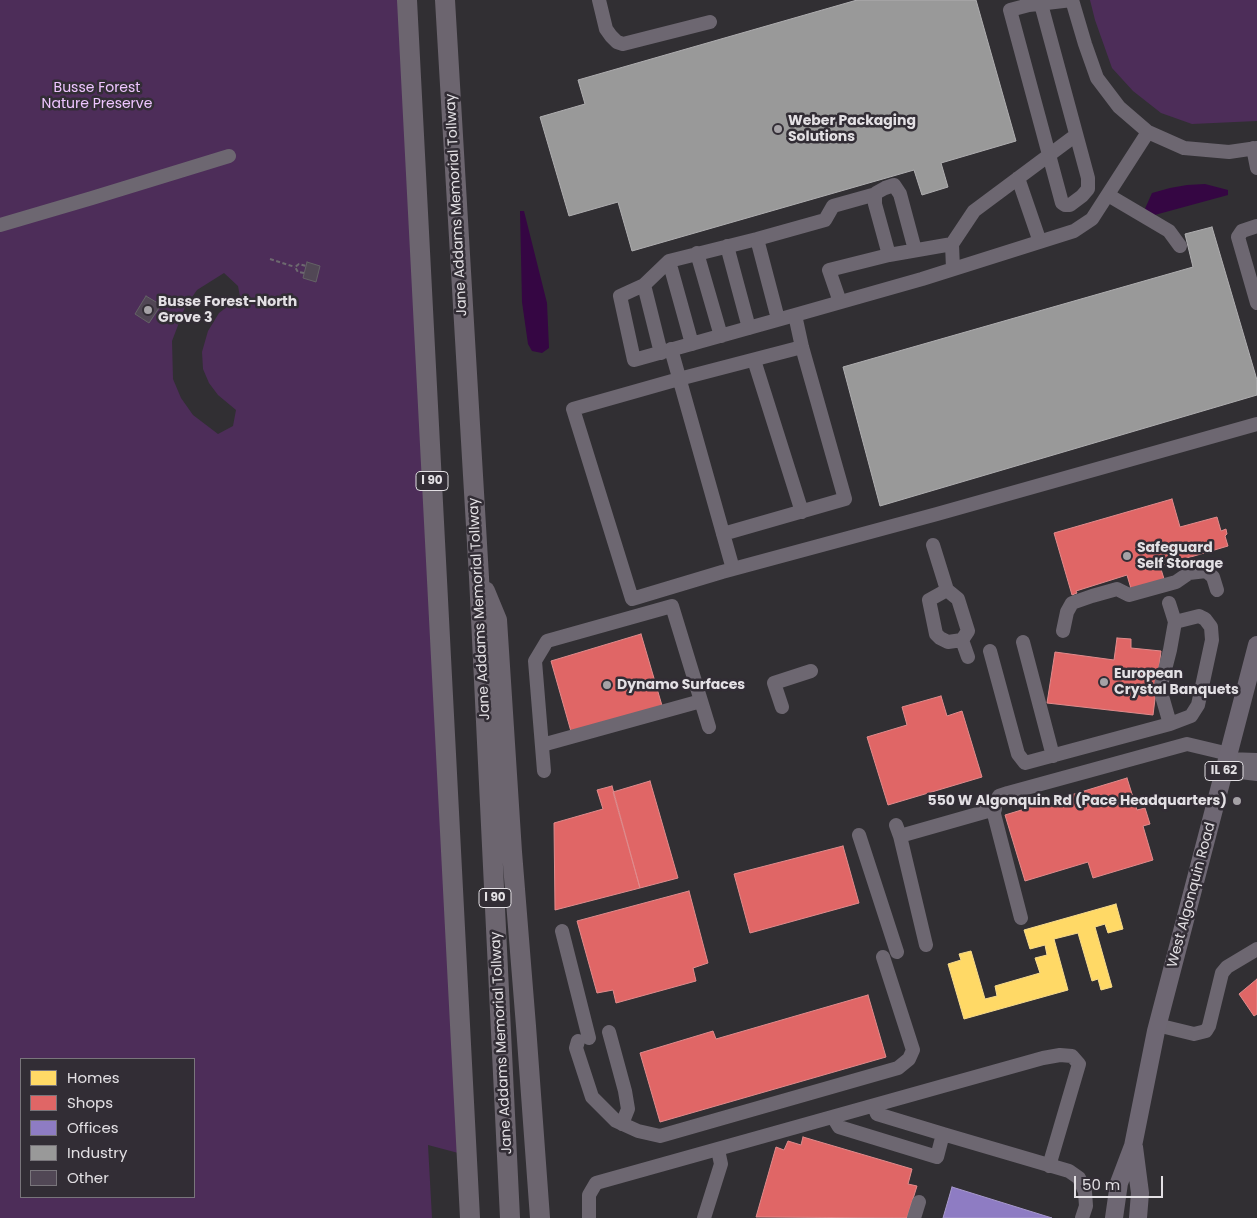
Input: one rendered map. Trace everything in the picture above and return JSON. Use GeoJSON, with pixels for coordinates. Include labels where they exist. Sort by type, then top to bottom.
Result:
{"type":"FeatureCollection","features":[{"type":"Feature","properties":{"kind":"highway","name":"I 90"},"geometry":{"type":"LineString","coordinates":[[407,0],[470,1218]]}},
{"type":"Feature","properties":{"kind":"highway","name":"Jane Addams Memorial Tollway"},"geometry":{"type":"LineString","coordinates":[[445,0],[479,577],[510,1218]]}},
{"type":"Feature","properties":{"kind":"highway"},"geometry":{"type":"LineString","coordinates":[[479,577],[497,620],[512,852],[540,1218]]}},
{"type":"Feature","properties":{"kind":"main road","name":"West Algonquin Road"},"geometry":{"type":"LineString","coordinates":[[1114,1218],[1119,1183],[1134,1146],[1157,1025],[1257,645]]}},
{"type":"Feature","properties":{"kind":"main road","name":"West Algonquin Road"},"geometry":{"type":"LineString","coordinates":[[1134,1146],[1140,1193],[1138,1218]]}},
{"type":"Feature","properties":{"kind":"lane"},"geometry":{"type":"LineString","coordinates":[[600,0],[606,29],[610,36],[623,44],[710,22]]}},
{"type":"Feature","properties":{"kind":"lane"},"geometry":{"type":"LineString","coordinates":[[1033,3],[1088,178],[1088,189],[1082,196],[1070,205],[1062,203],[1010,10],[1033,3],[1072,0],[1097,78],[1119,107],[1148,132],[1184,148],[1230,152],[1255,148],[1257,168]]}},
{"type":"Feature","properties":{"kind":"lane"},"geometry":{"type":"LineString","coordinates":[[915,250],[900,194],[894,185],[876,194],[833,206],[825,220],[669,261],[644,285],[620,296],[634,360],[954,269],[1074,232],[1092,219],[1148,132]]}},
{"type":"Feature","properties":{"kind":"lane"},"geometry":{"type":"LineString","coordinates":[[954,269],[952,244],[974,211],[1076,135]]}},
{"type":"Feature","properties":{"kind":"lane"},"geometry":{"type":"LineString","coordinates":[[0,225],[229,156]]}},
{"type":"Feature","properties":{"kind":"lane"},"geometry":{"type":"LineString","coordinates":[[1018,178],[1040,242]]}},
{"type":"Feature","properties":{"kind":"lane"},"geometry":{"type":"LineString","coordinates":[[876,194],[875,204],[889,254]]}},
{"type":"Feature","properties":{"kind":"lane"},"geometry":{"type":"LineString","coordinates":[[1108,195],[1169,231],[1180,246]]}},
{"type":"Feature","properties":{"kind":"lane"},"geometry":{"type":"LineString","coordinates":[[1257,226],[1242,232],[1238,237],[1257,303]]}},
{"type":"Feature","properties":{"kind":"lane"},"geometry":{"type":"LineString","coordinates":[[757,239],[778,320]]}},
{"type":"Feature","properties":{"kind":"lane"},"geometry":{"type":"LineString","coordinates":[[840,302],[830,270],[889,254],[952,244]]}},
{"type":"Feature","properties":{"kind":"lane"},"geometry":{"type":"LineString","coordinates":[[727,246],[749,328]]}},
{"type":"Feature","properties":{"kind":"lane"},"geometry":{"type":"LineString","coordinates":[[697,254],[722,336]]}},
{"type":"Feature","properties":{"kind":"lane"},"geometry":{"type":"LineString","coordinates":[[669,261],[692,344]]}},
{"type":"Feature","properties":{"kind":"lane"},"geometry":{"type":"LineString","coordinates":[[644,285],[666,351],[679,379],[733,569]]}},
{"type":"Feature","properties":{"kind":"lane"},"geometry":{"type":"LineString","coordinates":[[723,534],[846,500],[802,347],[795,315]]}},
{"type":"Feature","properties":{"kind":"lane"},"geometry":{"type":"LineString","coordinates":[[802,347],[573,409],[632,599],[733,569],[1257,424]]}},
{"type":"Feature","properties":{"kind":"lane"},"geometry":{"type":"LineString","coordinates":[[754,360],[802,512]]}},
{"type":"Feature","properties":{"kind":"lane"},"geometry":{"type":"LineString","coordinates":[[933,545],[948,590],[958,599],[968,630],[962,640]]}},
{"type":"Feature","properties":{"kind":"lane"},"geometry":{"type":"LineString","coordinates":[[1063,631],[1067,612],[1072,603],[1117,589],[1129,595],[1176,582],[1189,573],[1206,571],[1213,577],[1217,590]]}},
{"type":"Feature","properties":{"kind":"lane"},"geometry":{"type":"LineString","coordinates":[[948,590],[929,600],[936,634],[948,642],[962,640]]}},
{"type":"Feature","properties":{"kind":"lane"},"geometry":{"type":"LineString","coordinates":[[1168,603],[1175,622],[1160,689],[1170,724]]}},
{"type":"Feature","properties":{"kind":"lane"},"geometry":{"type":"LineString","coordinates":[[544,771],[535,661],[547,641],[663,608],[672,606],[708,727]]}},
{"type":"Feature","properties":{"kind":"lane"},"geometry":{"type":"LineString","coordinates":[[990,651],[1018,754],[1025,763],[1170,724],[1191,716],[1198,705],[1212,640],[1211,627],[1205,619],[1199,616],[1175,622]]}},
{"type":"Feature","properties":{"kind":"lane"},"geometry":{"type":"LineString","coordinates":[[962,640],[968,657]]}},
{"type":"Feature","properties":{"kind":"lane"},"geometry":{"type":"LineString","coordinates":[[1023,642],[1053,756]]}},
{"type":"Feature","properties":{"kind":"lane"},"geometry":{"type":"LineString","coordinates":[[782,707],[774,683],[811,671]]}},
{"type":"Feature","properties":{"kind":"lane"},"geometry":{"type":"LineString","coordinates":[[542,745],[701,701]]}},
{"type":"Feature","properties":{"kind":"lane"},"geometry":{"type":"LineString","coordinates":[[1021,918],[994,814],[995,803],[999,796],[1188,744],[1257,774]]}},
{"type":"Feature","properties":{"kind":"lane"},"geometry":{"type":"LineString","coordinates":[[1227,761],[1257,760]]}},
{"type":"Feature","properties":{"kind":"lane"},"geometry":{"type":"LineString","coordinates":[[926,945],[898,831],[994,809]]}},
{"type":"Feature","properties":{"kind":"lane"},"geometry":{"type":"LineString","coordinates":[[859,835],[897,952]]}},
{"type":"Feature","properties":{"kind":"lane"},"geometry":{"type":"LineString","coordinates":[[562,931],[583,1039],[576,1048],[592,1097],[616,1121],[638,1131],[660,1136],[898,1068],[909,1059],[913,1050],[883,956]]}},
{"type":"Feature","properties":{"kind":"lane"},"geometry":{"type":"LineString","coordinates":[[1157,1025],[1194,1034],[1206,1031],[1209,1026],[1222,973],[1227,967],[1257,949]]}},
{"type":"Feature","properties":{"kind":"lane"},"geometry":{"type":"LineString","coordinates":[[609,1032],[628,1109],[622,1124]]}},
{"type":"Feature","properties":{"kind":"lane"},"geometry":{"type":"LineString","coordinates":[[589,1218],[589,1195],[596,1184],[1043,1058],[1060,1055],[1072,1056],[1079,1064],[1048,1166]]}},
{"type":"Feature","properties":{"kind":"lane"},"geometry":{"type":"LineString","coordinates":[[874,1106],[877,1114],[1069,1171],[1079,1178],[1085,1192],[1086,1206],[1082,1218]]}},
{"type":"Feature","properties":{"kind":"lane"},"geometry":{"type":"LineString","coordinates":[[833,1117],[839,1127],[937,1157],[943,1134]]}},
{"type":"Feature","properties":{"kind":"lane"},"geometry":{"type":"LineString","coordinates":[[704,1218],[722,1164],[718,1150]]}},
{"type":"Feature","properties":{"kind":"lane"},"geometry":{"type":"LineString","coordinates":[[914,1218],[919,1202]]}},
{"type":"Feature","properties":{"kind":"path"},"geometry":{"type":"LineString","coordinates":[[270,259],[295,267],[298,272],[304,273]]}},
{"type":"Feature","properties":{"kind":"path"},"geometry":{"type":"LineString","coordinates":[[295,267],[299,264],[306,266]]}},
{"type":"Feature","properties":{"kind":"green space","name":"Busse Forest Nature Preserve"},"geometry":{"type":"Polygon","coordinates":[[[0,0],[407,0],[462,1154],[428,1145],[432,1218],[0,1218],[0,0]],[[224,273],[197,290],[185,307],[172,341],[173,379],[181,398],[193,415],[218,434],[233,426],[236,410],[218,395],[209,383],[203,369],[202,352],[208,331],[219,313],[240,297],[238,286],[224,273]]]}},
{"type":"Feature","properties":{"kind":"green space"},"geometry":{"type":"Polygon","coordinates":[[[1090,0],[1257,0],[1257,121],[1192,124],[1161,113],[1133,91],[1112,68],[1090,0]]]}},
{"type":"Feature","properties":{"kind":"shaded area"},"geometry":{"type":"Polygon","coordinates":[[[1205,184],[1228,190],[1228,195],[1151,216],[1144,211],[1152,193],[1187,185],[1205,184]]]}},
{"type":"Feature","properties":{"kind":"shaded area"},"geometry":{"type":"Polygon","coordinates":[[[520,211],[524,211],[547,303],[549,348],[542,353],[532,351],[528,344],[522,302],[520,211]]]}},
{"type":"Feature","properties":{"kind":"building: Homes"},"geometry":{"type":"Polygon","coordinates":[[[1116,904],[1123,929],[1108,933],[1105,924],[1095,927],[1112,987],[1101,990],[1098,979],[1092,981],[1078,933],[1054,939],[1068,990],[964,1019],[948,964],[961,960],[959,954],[971,951],[985,999],[997,996],[995,986],[1040,973],[1035,958],[1047,955],[1045,945],[1030,949],[1024,930],[1116,904]]]}},
{"type":"Feature","properties":{"kind":"building: Shops","name":"Safeguard Self Storage"},"geometry":{"type":"Polygon","coordinates":[[[1172,499],[1180,527],[1217,517],[1221,531],[1226,529],[1227,534],[1225,536],[1228,546],[1160,566],[1165,582],[1132,592],[1127,575],[1076,591],[1077,593],[1072,595],[1054,533],[1172,499]]]}},
{"type":"Feature","properties":{"kind":"building: Shops","name":"Dynamo Surfaces"},"geometry":{"type":"Polygon","coordinates":[[[641,634],[663,709],[572,735],[551,661],[641,634]]]}},
{"type":"Feature","properties":{"kind":"building: Shops","name":"European Crystal Banquets"},"geometry":{"type":"Polygon","coordinates":[[[1117,638],[1131,639],[1131,648],[1161,651],[1153,715],[1047,703],[1055,652],[1114,660],[1117,638]]]}},
{"type":"Feature","properties":{"kind":"building: Shops"},"geometry":{"type":"Polygon","coordinates":[[[941,696],[947,716],[962,711],[982,777],[888,805],[867,737],[907,725],[902,707],[941,696]]]}},
{"type":"Feature","properties":{"kind":"building: Shops"},"geometry":{"type":"Polygon","coordinates":[[[1127,778],[1137,810],[1145,808],[1150,824],[1143,826],[1153,860],[1093,878],[1088,862],[1025,881],[1005,815],[1127,778]]]}},
{"type":"Feature","properties":{"kind":"building: Shops"},"geometry":{"type":"Polygon","coordinates":[[[650,781],[678,878],[640,888],[613,792],[650,781]]]}},
{"type":"Feature","properties":{"kind":"building: Shops"},"geometry":{"type":"Polygon","coordinates":[[[612,786],[640,888],[555,910],[554,823],[603,809],[597,790],[612,786]]]}},
{"type":"Feature","properties":{"kind":"building: Shops"},"geometry":{"type":"Polygon","coordinates":[[[843,846],[859,903],[750,933],[734,874],[843,846]]]}},
{"type":"Feature","properties":{"kind":"building: Shops"},"geometry":{"type":"Polygon","coordinates":[[[689,891],[708,963],[693,968],[696,981],[616,1003],[613,990],[597,993],[577,921],[689,891]]]}},
{"type":"Feature","properties":{"kind":"building: Shops"},"geometry":{"type":"Polygon","coordinates":[[[1257,979],[1257,1014],[1254,1016],[1239,994],[1257,979]]]}},
{"type":"Feature","properties":{"kind":"building: Shops"},"geometry":{"type":"Polygon","coordinates":[[[868,995],[886,1057],[660,1122],[640,1053],[713,1031],[716,1039],[868,995]]]}},
{"type":"Feature","properties":{"kind":"building: Shops"},"geometry":{"type":"Polygon","coordinates":[[[803,1137],[912,1169],[908,1184],[917,1186],[907,1218],[756,1217],[776,1147],[784,1150],[788,1141],[801,1145],[803,1137]]]}},
{"type":"Feature","properties":{"kind":"building: Offices"},"geometry":{"type":"Polygon","coordinates":[[[952,1187],[1052,1218],[943,1218],[952,1187]]]}},
{"type":"Feature","properties":{"kind":"building: Industry","name":"Weber Packaging Solutions"},"geometry":{"type":"Polygon","coordinates":[[[857,0],[976,0],[1016,141],[941,163],[948,187],[922,195],[914,170],[632,251],[618,202],[569,216],[540,117],[585,104],[578,80],[857,0]]]}},
{"type":"Feature","properties":{"kind":"building: Industry"},"geometry":{"type":"Polygon","coordinates":[[[1212,227],[1257,380],[1257,395],[880,506],[843,367],[1193,267],[1185,234],[1212,227]]]}},
{"type":"Feature","properties":{"kind":"building: Other"},"geometry":{"type":"Polygon","coordinates":[[[307,262],[320,266],[316,282],[303,278],[307,262]]]}},
{"type":"Feature","properties":{"kind":"building: Other","name":"Busse Forest-North Grove 3"},"geometry":{"type":"Polygon","coordinates":[[[146,296],[161,305],[149,323],[135,314],[146,296]]]}},
{"type":"Feature","properties":{"kind":"place","name":"Weber Packaging Solutions"},"geometry":{"type":"Point","coordinates":[778,129]}},
{"type":"Feature","properties":{"kind":"place","name":"Busse Forest-North Grove 3"},"geometry":{"type":"Point","coordinates":[148,310]}},
{"type":"Feature","properties":{"kind":"place","name":"Safeguard Self Storage"},"geometry":{"type":"Point","coordinates":[1127,556]}},
{"type":"Feature","properties":{"kind":"place","name":"European Crystal Banquets"},"geometry":{"type":"Point","coordinates":[1104,682]}},
{"type":"Feature","properties":{"kind":"place","name":"Dynamo Surfaces"},"geometry":{"type":"Point","coordinates":[607,685]}},
{"type":"Feature","properties":{"kind":"place","name":"550 W Algonquin Rd (Pace Headquarters)"},"geometry":{"type":"Point","coordinates":[1237,801]}}]}
